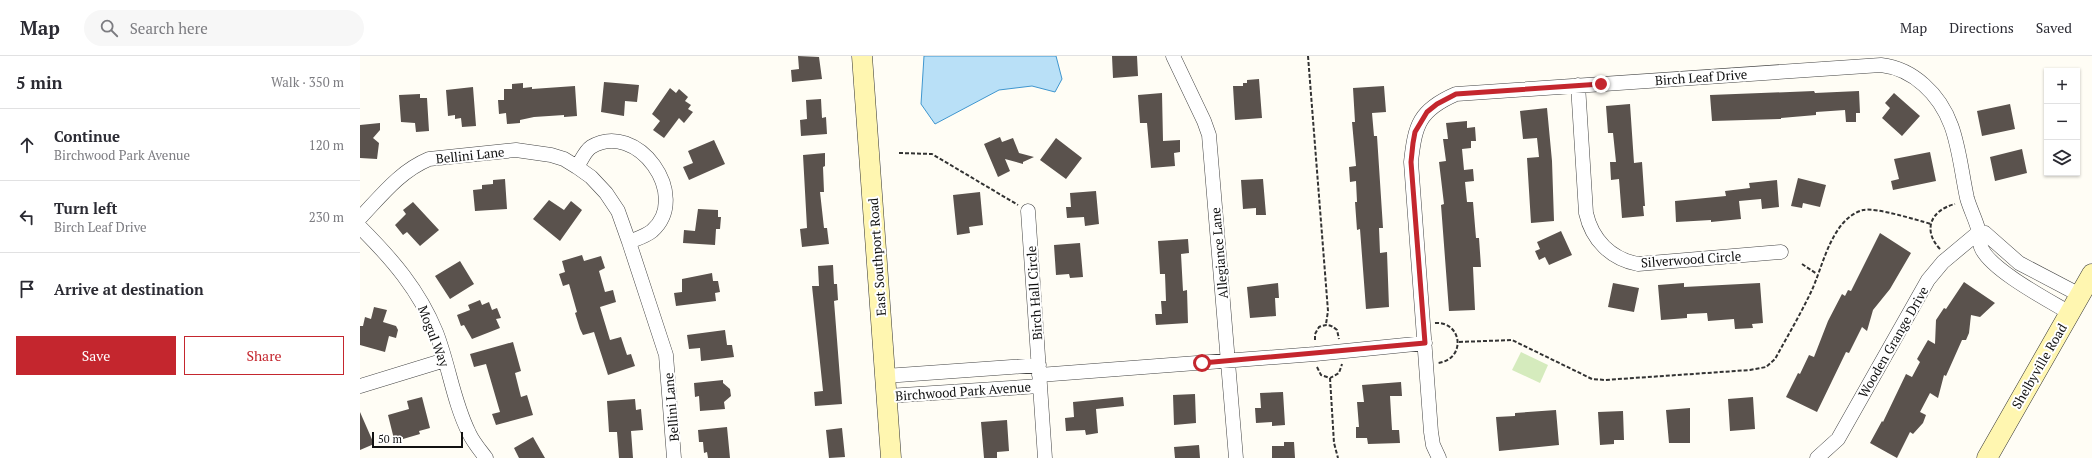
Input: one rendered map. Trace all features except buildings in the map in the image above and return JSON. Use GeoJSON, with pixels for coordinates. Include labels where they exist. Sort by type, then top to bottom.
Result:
{"type":"FeatureCollection","features":[{"type":"Feature","properties":{"kind":"main road","name":"East Southport Road"},"geometry":{"type":"LineString","coordinates":[[862,56],[891,458]]}},
{"type":"Feature","properties":{"kind":"main road","name":"Shelbyville Road"},"geometry":{"type":"LineString","coordinates":[[1987,458],[2092,274]]}},
{"type":"Feature","properties":{"kind":"street","name":"Allegiance Lane"},"geometry":{"type":"LineString","coordinates":[[1173,56],[1204,121],[1209,135],[1236,458]]}},
{"type":"Feature","properties":{"kind":"street","name":"Birch Leaf Drive"},"geometry":{"type":"LineString","coordinates":[[1425,343],[1411,162],[1415,132],[1420,122],[1437,104],[1456,94],[1881,65],[1896,68],[1911,75],[1928,88],[1940,101],[1948,114],[1953,129],[1968,200],[1982,233],[1981,247],[1990,261],[2070,313]]}},
{"type":"Feature","properties":{"kind":"street","name":"Silverwood Circle"},"geometry":{"type":"LineString","coordinates":[[1578,85],[1586,213],[1592,232],[1600,244],[1608,252],[1627,262],[1638,264],[1781,252]]}},
{"type":"Feature","properties":{"kind":"street"},"geometry":{"type":"LineString","coordinates":[[576,166],[590,148],[602,143],[617,142],[630,146],[643,153],[653,162],[663,183],[666,197],[664,210],[659,222],[651,232],[629,242]]}},
{"type":"Feature","properties":{"kind":"street","name":"Bellini Lane"},"geometry":{"type":"LineString","coordinates":[[360,218],[403,174],[416,164],[429,159],[516,150],[551,155],[564,159],[591,177],[606,193],[618,211],[666,355],[674,458]]}},
{"type":"Feature","properties":{"kind":"street","name":"Birch Hall Circle"},"geometry":{"type":"LineString","coordinates":[[1028,211],[1045,458]]}},
{"type":"Feature","properties":{"kind":"street","name":"Mogul Way"},"geometry":{"type":"LineString","coordinates":[[360,227],[390,257],[423,303],[436,333],[469,434],[486,458]]}},
{"type":"Feature","properties":{"kind":"street","name":"Birch Leaf Drive"},"geometry":{"type":"LineString","coordinates":[[1982,233],[2019,263],[2080,295]]}},
{"type":"Feature","properties":{"kind":"street","name":"Wooden Grange Drive"},"geometry":{"type":"LineString","coordinates":[[1817,458],[1838,439],[1932,276],[1943,262],[1982,233]]}},
{"type":"Feature","properties":{"kind":"street","name":"Birchwood Park Avenue"},"geometry":{"type":"LineString","coordinates":[[887,396],[1039,375],[1228,361],[1425,343]]}},
{"type":"Feature","properties":{"kind":"street"},"geometry":{"type":"LineString","coordinates":[[1425,343],[1431,432],[1433,444],[1439,458]]}},
{"type":"Feature","properties":{"kind":"street"},"geometry":{"type":"LineString","coordinates":[[360,386],[445,360]]}},
{"type":"Feature","properties":{"kind":"street","name":"Birchwood Park Avenue"},"geometry":{"type":"LineString","coordinates":[[885,376],[1039,375]]}},
{"type":"Feature","properties":{"kind":"path"},"geometry":{"type":"LineString","coordinates":[[1308,56],[1328,311],[1326,324]]}},
{"type":"Feature","properties":{"kind":"path"},"geometry":{"type":"LineString","coordinates":[[899,152],[932,154],[1028,211]]}},
{"type":"Feature","properties":{"kind":"path"},"geometry":{"type":"LineString","coordinates":[[1940,250],[1931,235],[1931,224],[1936,214],[1944,206],[1960,202]]}},
{"type":"Feature","properties":{"kind":"path"},"geometry":{"type":"LineString","coordinates":[[1459,342],[1512,340],[1592,379],[1605,380],[1750,370],[1766,367],[1775,359],[1812,291],[1817,274],[1832,240],[1842,225],[1864,210],[1874,210],[1931,224]]}},
{"type":"Feature","properties":{"kind":"path"},"geometry":{"type":"LineString","coordinates":[[1802,264],[1817,274]]}},
{"type":"Feature","properties":{"kind":"path"},"geometry":{"type":"LineString","coordinates":[[1431,324],[1440,323],[1452,329],[1459,342],[1458,347],[1449,360],[1434,364]]}},
{"type":"Feature","properties":{"kind":"path"},"geometry":{"type":"LineString","coordinates":[[1315,340],[1314,334],[1318,327],[1326,324],[1331,325],[1338,330],[1340,342]]}},
{"type":"Feature","properties":{"kind":"path"},"geometry":{"type":"LineString","coordinates":[[1316,364],[1317,370],[1321,375],[1330,378],[1339,373],[1342,365],[1341,359]]}},
{"type":"Feature","properties":{"kind":"path"},"geometry":{"type":"LineString","coordinates":[[1330,378],[1334,443],[1338,458]]}},
{"type":"Feature","properties":{"kind":"green space"},"geometry":{"type":"Polygon","coordinates":[[[1521,352],[1548,365],[1540,383],[1512,370],[1521,352]]]}},
{"type":"Feature","properties":{"kind":"water"},"geometry":{"type":"Polygon","coordinates":[[[924,56],[1056,56],[1062,79],[1055,92],[1032,86],[999,90],[935,124],[921,104],[924,56]]]}},
{"type":"Feature","properties":{"kind":"route"},"geometry":{"type":"LineString","coordinates":[[1202,363],[1425,343],[1411,162],[1415,132],[1420,122],[1427,112],[1437,104],[1456,94],[1601,84]]}}]}
